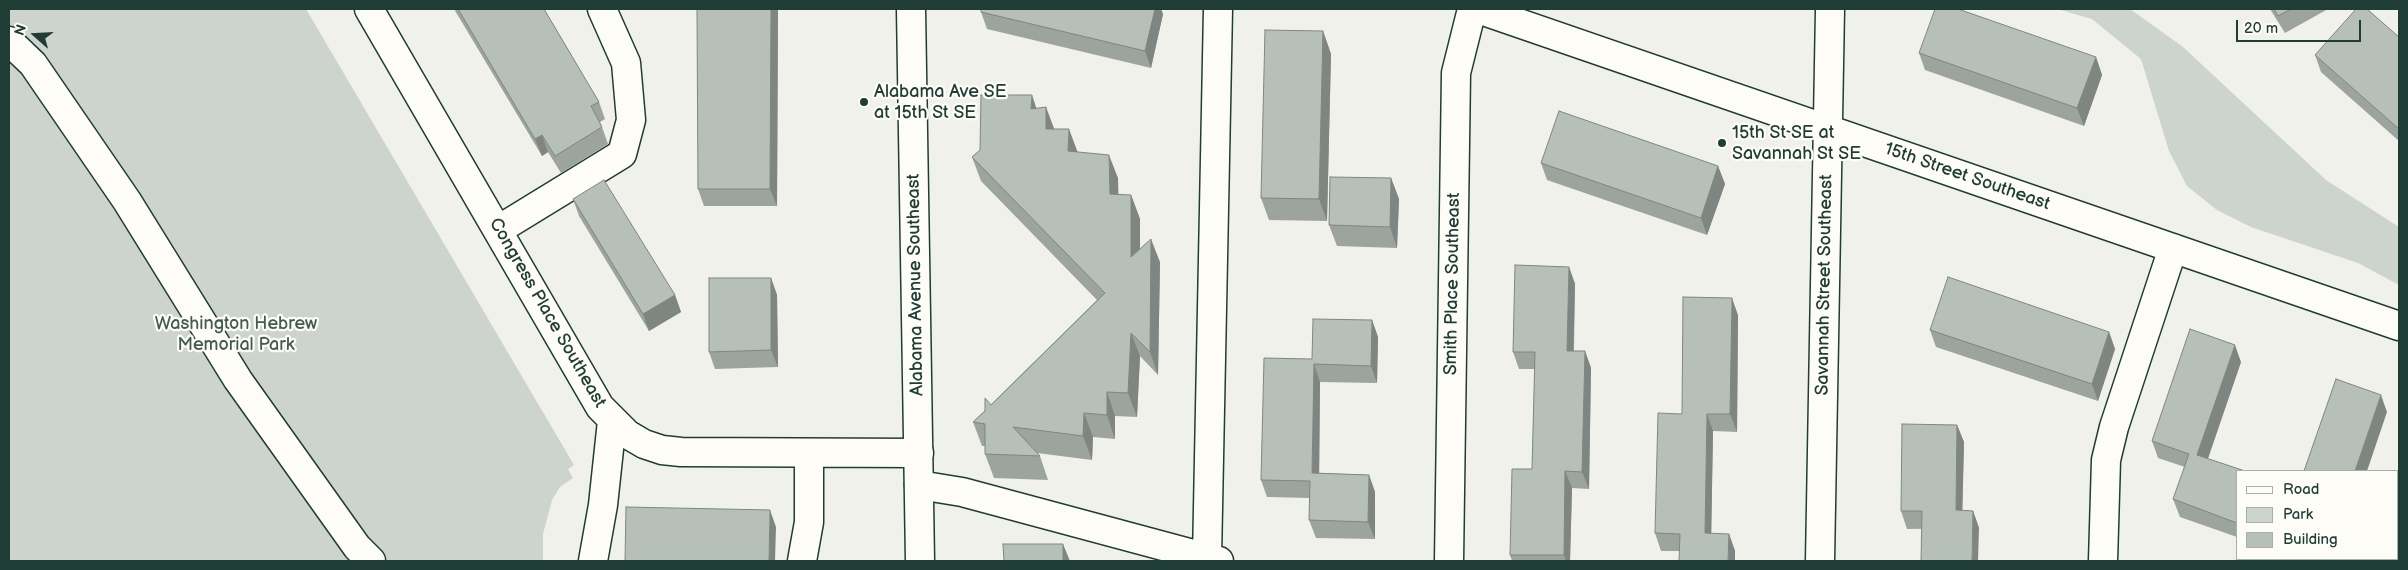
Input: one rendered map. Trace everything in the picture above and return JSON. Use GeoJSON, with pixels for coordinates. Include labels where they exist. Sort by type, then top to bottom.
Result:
{"type":"FeatureCollection","features":[{"type":"Feature","properties":{"kind":"street","name":"Congress Place Southeast"},"geometry":{"type":"LineString","coordinates":[[369,9],[600,407],[612,421],[644,444],[662,450],[699,453],[919,453]]}},
{"type":"Feature","properties":{"kind":"street"},"geometry":{"type":"LineString","coordinates":[[498,230],[622,154],[631,120],[626,63],[602,9]]}},
{"type":"Feature","properties":{"kind":"street","name":"Alabama Avenue Southeast"},"geometry":{"type":"LineString","coordinates":[[911,9],[920,561]]}},
{"type":"Feature","properties":{"kind":"street"},"geometry":{"type":"LineString","coordinates":[[919,485],[962,492],[1213,560],[1218,9]]}},
{"type":"Feature","properties":{"kind":"street","name":"Smith Place Southeast"},"geometry":{"type":"LineString","coordinates":[[1449,561],[1456,73],[1472,9]]}},
{"type":"Feature","properties":{"kind":"street","name":"15th Street Southeast"},"geometry":{"type":"LineString","coordinates":[[1478,9],[1519,16],[1828,128],[2399,326]]}},
{"type":"Feature","properties":{"kind":"street","name":"Savannah Street Southeast"},"geometry":{"type":"LineString","coordinates":[[1820,561],[1830,9]]}},
{"type":"Feature","properties":{"kind":"street"},"geometry":{"type":"LineString","coordinates":[[9,41],[33,64],[127,201],[238,380],[357,547],[371,561]]}},
{"type":"Feature","properties":{"kind":"street"},"geometry":{"type":"LineString","coordinates":[[2102,561],[2106,460],[2114,427],[2173,248]]}},
{"type":"Feature","properties":{"kind":"street"},"geometry":{"type":"LineString","coordinates":[[593,561],[603,505],[612,421]]}},
{"type":"Feature","properties":{"kind":"street"},"geometry":{"type":"LineString","coordinates":[[802,561],[808,522],[809,453]]}},
{"type":"Feature","properties":{"kind":"green space","name":"Washington Hebrew Memorial Park"},"geometry":{"type":"Polygon","coordinates":[[[9,9],[306,9],[574,465],[568,469],[573,478],[560,487],[552,500],[543,534],[543,561],[9,561],[9,9]]]}},
{"type":"Feature","properties":{"kind":"green space"},"geometry":{"type":"Polygon","coordinates":[[[2057,9],[2130,9],[2183,47],[2326,180],[2399,227],[2399,285],[2358,263],[2251,227],[2217,210],[2187,186],[2169,151],[2141,59],[2092,19],[2057,9]]]}},
{"type":"Feature","properties":{"kind":"building"},"geometry":{"type":"Polygon","coordinates":[[[458,9],[544,9],[599,102],[591,106],[602,127],[555,156],[542,135],[535,139],[458,9]]]}},
{"type":"Feature","properties":{"kind":"building"},"geometry":{"type":"Polygon","coordinates":[[[697,9],[771,9],[770,189],[698,189],[697,9]]]}},
{"type":"Feature","properties":{"kind":"building"},"geometry":{"type":"Polygon","coordinates":[[[981,9],[1155,9],[1145,51],[981,12],[981,9]]]}},
{"type":"Feature","properties":{"kind":"building"},"geometry":{"type":"Polygon","coordinates":[[[1935,9],[1958,9],[2096,57],[2077,108],[1919,53],[1935,9]]]}},
{"type":"Feature","properties":{"kind":"building"},"geometry":{"type":"Polygon","coordinates":[[[2274,9],[2291,9],[2278,16],[2274,9]]]}},
{"type":"Feature","properties":{"kind":"building"},"geometry":{"type":"Polygon","coordinates":[[[2356,9],[2367,9],[2399,37],[2399,129],[2315,55],[2356,9]]]}},
{"type":"Feature","properties":{"kind":"building"},"geometry":{"type":"Polygon","coordinates":[[[1265,30],[1323,31],[1319,199],[1261,198],[1265,30]]]}},
{"type":"Feature","properties":{"kind":"building"},"geometry":{"type":"Polygon","coordinates":[[[981,95],[1032,95],[1031,109],[1046,107],[1046,129],[1069,129],[1068,151],[1109,155],[1110,194],[1131,195],[1131,257],[1151,239],[1150,352],[1131,333],[1128,393],[1107,392],[1107,415],[1084,413],[1083,436],[1013,427],[1040,456],[985,454],[985,424],[973,422],[985,411],[985,398],[991,405],[1105,293],[972,157],[980,150],[981,95]]]}},
{"type":"Feature","properties":{"kind":"building"},"geometry":{"type":"Polygon","coordinates":[[[1559,111],[1718,166],[1701,218],[1541,163],[1559,111]]]}},
{"type":"Feature","properties":{"kind":"building"},"geometry":{"type":"Polygon","coordinates":[[[1330,177],[1391,178],[1390,227],[1329,225],[1330,177]]]}},
{"type":"Feature","properties":{"kind":"building"},"geometry":{"type":"Polygon","coordinates":[[[604,180],[675,295],[643,314],[573,199],[604,180]]]}},
{"type":"Feature","properties":{"kind":"building"},"geometry":{"type":"Polygon","coordinates":[[[1515,265],[1569,267],[1567,351],[1585,351],[1582,472],[1565,471],[1564,555],[1510,555],[1512,469],[1532,469],[1535,352],[1513,352],[1515,265]]]}},
{"type":"Feature","properties":{"kind":"building"},"geometry":{"type":"Polygon","coordinates":[[[1948,277],[2109,332],[2092,384],[1930,330],[1948,277]]]}},
{"type":"Feature","properties":{"kind":"building"},"geometry":{"type":"Polygon","coordinates":[[[709,278],[771,278],[771,350],[709,352],[709,278]]]}},
{"type":"Feature","properties":{"kind":"building"},"geometry":{"type":"Polygon","coordinates":[[[1683,297],[1732,298],[1730,414],[1707,414],[1705,533],[1729,534],[1728,561],[1679,561],[1680,534],[1655,533],[1658,413],[1682,414],[1683,297]]]}},
{"type":"Feature","properties":{"kind":"building"},"geometry":{"type":"Polygon","coordinates":[[[1313,319],[1372,320],[1371,366],[1314,364],[1312,473],[1369,475],[1368,522],[1309,520],[1310,481],[1261,480],[1264,358],[1312,359],[1313,319]]]}},
{"type":"Feature","properties":{"kind":"building"},"geometry":{"type":"Polygon","coordinates":[[[2190,329],[2235,345],[2197,455],[2242,470],[2236,470],[2236,523],[2173,499],[2189,454],[2152,441],[2190,329]]]}},
{"type":"Feature","properties":{"kind":"building"},"geometry":{"type":"Polygon","coordinates":[[[2336,379],[2381,395],[2355,470],[2304,470],[2336,379]]]}},
{"type":"Feature","properties":{"kind":"building"},"geometry":{"type":"Polygon","coordinates":[[[1902,424],[1957,425],[1956,510],[1973,511],[1972,561],[1921,561],[1922,511],[1901,511],[1902,424]]]}},
{"type":"Feature","properties":{"kind":"building"},"geometry":{"type":"Polygon","coordinates":[[[626,507],[770,510],[769,561],[625,561],[626,507]]]}},
{"type":"Feature","properties":{"kind":"building"},"geometry":{"type":"Polygon","coordinates":[[[1003,544],[1063,544],[1063,561],[1004,561],[1003,544]]]}},
{"type":"Feature","properties":{"kind":"place","name":"Alabama Ave SE at 15th St SE"},"geometry":{"type":"Point","coordinates":[864,102]}},
{"type":"Feature","properties":{"kind":"place","name":"15th St SE at Savannah St SE"},"geometry":{"type":"Point","coordinates":[1722,143]}}]}
